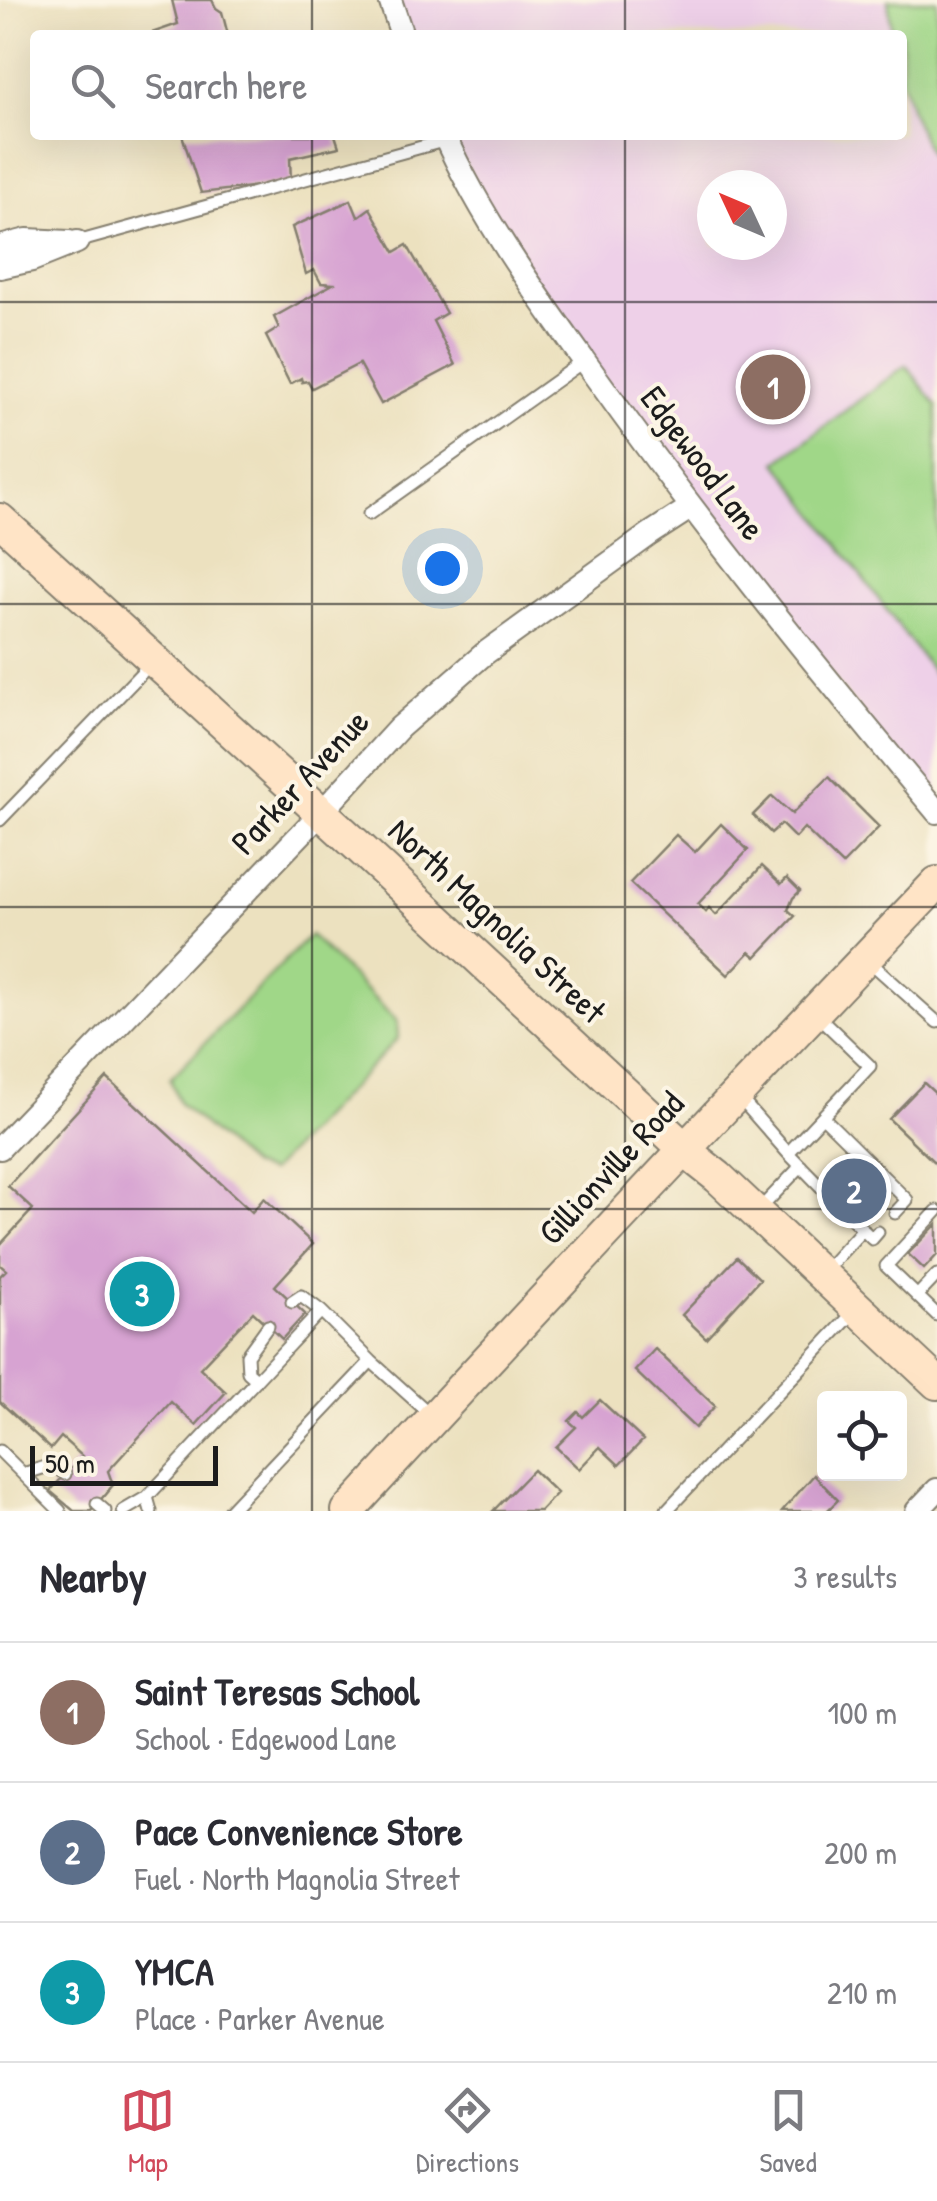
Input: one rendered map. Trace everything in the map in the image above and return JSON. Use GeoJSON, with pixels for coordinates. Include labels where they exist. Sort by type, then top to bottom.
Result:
{"type":"FeatureCollection","features":[{"type":"Feature","properties":{"kind":"street"},"geometry":{"type":"LineString","coordinates":[[390,0],[400,30]]}},
{"type":"Feature","properties":{"kind":"street","name":"Edgewood Lane"},"geometry":{"type":"LineString","coordinates":[[446,140],[521,274],[690,508],[794,641],[937,812]]}},
{"type":"Feature","properties":{"kind":"street"},"geometry":{"type":"LineString","coordinates":[[0,247],[27,240],[77,242]]}},
{"type":"Feature","properties":{"kind":"street"},"geometry":{"type":"LineString","coordinates":[[0,266],[32,260],[77,242]]}},
{"type":"Feature","properties":{"kind":"street","name":"Parker Avenue"},"geometry":{"type":"LineString","coordinates":[[0,1148],[399,728],[484,654],[690,508]]}},
{"type":"Feature","properties":{"kind":"street","name":"North Magnolia Street"},"geometry":{"type":"LineString","coordinates":[[0,520],[937,1383]]}},
{"type":"Feature","properties":{"kind":"street","name":"Gillionville Road"},"geometry":{"type":"LineString","coordinates":[[348,1511],[625,1211],[937,883]]}},
{"type":"Feature","properties":{"kind":"street"},"geometry":{"type":"LineString","coordinates":[[918,1511],[937,1490]]}},
{"type":"Feature","properties":{"kind":"lane"},"geometry":{"type":"LineString","coordinates":[[77,242],[438,140]]}},
{"type":"Feature","properties":{"kind":"lane"},"geometry":{"type":"LineString","coordinates":[[369,514],[584,360]]}},
{"type":"Feature","properties":{"kind":"lane"},"geometry":{"type":"LineString","coordinates":[[0,820],[154,660]]}},
{"type":"Feature","properties":{"kind":"lane"},"geometry":{"type":"LineString","coordinates":[[866,958],[937,1022]]}},
{"type":"Feature","properties":{"kind":"lane"},"geometry":{"type":"LineString","coordinates":[[788,1152],[870,1066],[814,1012]]}},
{"type":"Feature","properties":{"kind":"lane"},"geometry":{"type":"LineString","coordinates":[[736,1094],[801,1166],[854,1214],[872,1238],[878,1232]]}},
{"type":"Feature","properties":{"kind":"lane"},"geometry":{"type":"LineString","coordinates":[[823,1117],[907,1200],[895,1213]]}},
{"type":"Feature","properties":{"kind":"lane"},"geometry":{"type":"LineString","coordinates":[[851,1171],[864,1158]]}},
{"type":"Feature","properties":{"kind":"lane"},"geometry":{"type":"LineString","coordinates":[[756,1213],[801,1166]]}},
{"type":"Feature","properties":{"kind":"lane"},"geometry":{"type":"LineString","coordinates":[[874,1193],[886,1181]]}},
{"type":"Feature","properties":{"kind":"lane"},"geometry":{"type":"LineString","coordinates":[[937,1211],[886,1266],[937,1315]]}},
{"type":"Feature","properties":{"kind":"lane"},"geometry":{"type":"LineString","coordinates":[[822,1274],[863,1229]]}},
{"type":"Feature","properties":{"kind":"lane"},"geometry":{"type":"LineString","coordinates":[[917,1296],[937,1274]]}},
{"type":"Feature","properties":{"kind":"lane"},"geometry":{"type":"LineString","coordinates":[[292,1302],[302,1296],[321,1311],[434,1417]]}},
{"type":"Feature","properties":{"kind":"lane"},"geometry":{"type":"LineString","coordinates":[[666,1511],[858,1308]]}},
{"type":"Feature","properties":{"kind":"lane"},"geometry":{"type":"LineString","coordinates":[[123,1511],[147,1496],[321,1311]]}},
{"type":"Feature","properties":{"kind":"lane"},"geometry":{"type":"LineString","coordinates":[[256,1380],[248,1372],[247,1355],[268,1326]]}},
{"type":"Feature","properties":{"kind":"lane"},"geometry":{"type":"LineString","coordinates":[[229,1511],[371,1361]]}},
{"type":"Feature","properties":{"kind":"lane"},"geometry":{"type":"LineString","coordinates":[[0,1451],[60,1511]]}},
{"type":"Feature","properties":{"kind":"lane"},"geometry":{"type":"LineString","coordinates":[[23,1474],[54,1464],[65,1474]]}},
{"type":"Feature","properties":{"kind":"lane"},"geometry":{"type":"LineString","coordinates":[[147,1496],[151,1511]]}},
{"type":"Feature","properties":{"kind":"lane"},"geometry":{"type":"LineString","coordinates":[[37,1511],[48,1499]]}},
{"type":"Feature","properties":{"kind":"shaded area"},"geometry":{"type":"Polygon","coordinates":[[[397,0],[888,0],[891,30],[408,30],[397,0]]]}},
{"type":"Feature","properties":{"kind":"shaded area"},"geometry":{"type":"Polygon","coordinates":[[[907,97],[937,171],[937,805],[690,500],[527,274],[452,140],[907,140],[907,97]]]}},
{"type":"Feature","properties":{"kind":"green space"},"geometry":{"type":"Polygon","coordinates":[[[888,0],[937,0],[937,171],[907,97],[907,30],[891,30],[888,0]]]}},
{"type":"Feature","properties":{"kind":"green space"},"geometry":{"type":"Polygon","coordinates":[[[906,365],[937,406],[937,678],[777,462],[906,365]]]}},
{"type":"Feature","properties":{"kind":"green space"},"geometry":{"type":"Polygon","coordinates":[[[310,935],[397,1021],[398,1038],[270,1172],[251,1166],[180,1104],[170,1079],[310,935]]]}},
{"type":"Feature","properties":{"kind":"building"},"geometry":{"type":"Polygon","coordinates":[[[172,0],[212,0],[222,12],[227,30],[161,30],[178,24],[172,0]]]}},
{"type":"Feature","properties":{"kind":"building"},"geometry":{"type":"Polygon","coordinates":[[[184,140],[337,140],[339,147],[290,158],[291,182],[201,193],[184,140]]]}},
{"type":"Feature","properties":{"kind":"building"},"geometry":{"type":"Polygon","coordinates":[[[351,200],[358,217],[370,208],[395,252],[407,245],[446,313],[433,321],[455,365],[381,404],[359,364],[312,388],[301,378],[290,384],[266,336],[279,328],[274,317],[333,284],[321,283],[314,270],[306,274],[292,227],[351,200]]]}},
{"type":"Feature","properties":{"kind":"building"},"geometry":{"type":"Polygon","coordinates":[[[829,777],[879,827],[842,865],[804,828],[795,838],[781,824],[771,833],[753,815],[772,796],[792,814],[829,777]]]}},
{"type":"Feature","properties":{"kind":"building"},"geometry":{"type":"Polygon","coordinates":[[[721,824],[748,850],[698,904],[706,912],[709,908],[716,915],[762,866],[781,884],[787,878],[800,891],[788,910],[795,916],[756,957],[750,952],[728,975],[630,883],[676,835],[695,852],[721,824]]]}},
{"type":"Feature","properties":{"kind":"building"},"geometry":{"type":"Polygon","coordinates":[[[107,1078],[252,1212],[264,1198],[313,1244],[275,1286],[305,1314],[282,1339],[253,1312],[200,1368],[226,1392],[196,1425],[171,1402],[108,1471],[113,1485],[91,1511],[74,1511],[50,1491],[82,1456],[61,1437],[51,1449],[0,1402],[0,1276],[6,1270],[0,1265],[0,1245],[33,1209],[8,1186],[107,1078]]]}},
{"type":"Feature","properties":{"kind":"building"},"geometry":{"type":"Polygon","coordinates":[[[924,1083],[937,1095],[937,1165],[889,1119],[924,1083]]]}},
{"type":"Feature","properties":{"kind":"building"},"geometry":{"type":"Polygon","coordinates":[[[937,1224],[937,1255],[924,1269],[908,1254],[937,1224]]]}},
{"type":"Feature","properties":{"kind":"building"},"geometry":{"type":"Polygon","coordinates":[[[737,1257],[760,1279],[706,1338],[682,1315],[737,1257]]]}},
{"type":"Feature","properties":{"kind":"building"},"geometry":{"type":"Polygon","coordinates":[[[655,1349],[715,1406],[695,1428],[635,1371],[655,1349]]]}},
{"type":"Feature","properties":{"kind":"building"},"geometry":{"type":"Polygon","coordinates":[[[600,1400],[643,1440],[619,1465],[600,1447],[579,1469],[556,1447],[576,1427],[569,1421],[578,1412],[583,1417],[600,1400]]]}},
{"type":"Feature","properties":{"kind":"building"},"geometry":{"type":"Polygon","coordinates":[[[533,1470],[557,1493],[540,1511],[493,1511],[533,1470]]]}},
{"type":"Feature","properties":{"kind":"building"},"geometry":{"type":"Polygon","coordinates":[[[814,1475],[838,1500],[827,1511],[782,1511],[814,1475]]]}},
{"type":"Feature","properties":{"kind":"place","name":"Saint Teresas School"},"geometry":{"type":"Point","coordinates":[773,387]}},
{"type":"Feature","properties":{"kind":"place","name":"Pace Convenience Store"},"geometry":{"type":"Point","coordinates":[854,1191]}},
{"type":"Feature","properties":{"kind":"place","name":"YMCA"},"geometry":{"type":"Point","coordinates":[142,1294]}}]}
